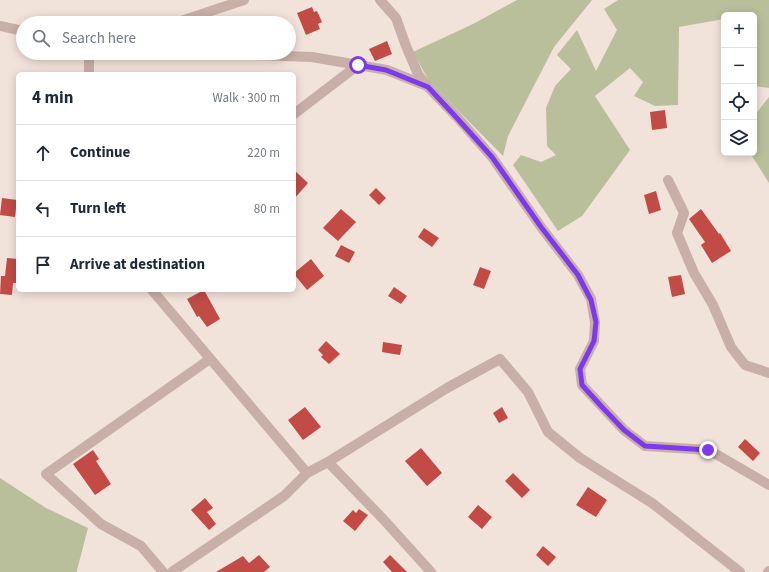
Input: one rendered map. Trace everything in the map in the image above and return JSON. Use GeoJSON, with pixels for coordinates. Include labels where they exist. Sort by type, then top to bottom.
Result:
{"type":"FeatureCollection","features":[{"type":"Feature","properties":{"kind":"street"},"geometry":{"type":"LineString","coordinates":[[197,16],[244,0]]}},
{"type":"Feature","properties":{"kind":"street"},"geometry":{"type":"LineString","coordinates":[[380,0],[396,18],[418,74],[492,157],[541,227],[578,275],[591,300],[596,322],[594,341],[580,369],[582,385],[624,430],[645,446],[708,450],[769,485]]}},
{"type":"Feature","properties":{"kind":"street"},"geometry":{"type":"LineString","coordinates":[[0,26],[16,29]]}},
{"type":"Feature","properties":{"kind":"street"},"geometry":{"type":"LineString","coordinates":[[296,56],[312,57],[386,70],[428,87]]}},
{"type":"Feature","properties":{"kind":"street"},"geometry":{"type":"LineString","coordinates":[[89,60],[89,72]]}},
{"type":"Feature","properties":{"kind":"street"},"geometry":{"type":"LineString","coordinates":[[296,112],[358,65]]}},
{"type":"Feature","properties":{"kind":"street"},"geometry":{"type":"LineString","coordinates":[[668,180],[684,213],[677,233],[694,273],[713,305],[731,347],[745,364],[769,373]]}},
{"type":"Feature","properties":{"kind":"street"},"geometry":{"type":"LineString","coordinates":[[154,292],[307,473]]}},
{"type":"Feature","properties":{"kind":"street"},"geometry":{"type":"LineString","coordinates":[[163,572],[141,546],[100,524],[46,474],[210,359]]}},
{"type":"Feature","properties":{"kind":"street"},"geometry":{"type":"LineString","coordinates":[[172,572],[284,496],[307,473],[328,462],[447,388],[500,359],[528,392],[548,432],[580,458],[652,503],[740,572]]}},
{"type":"Feature","properties":{"kind":"street"},"geometry":{"type":"LineString","coordinates":[[328,462],[384,520],[431,572]]}},
{"type":"Feature","properties":{"kind":"green space"},"geometry":{"type":"Polygon","coordinates":[[[517,0],[592,0],[554,47],[508,136],[503,156],[429,81],[413,52],[473,24],[517,0]]]}},
{"type":"Feature","properties":{"kind":"green space"},"geometry":{"type":"Polygon","coordinates":[[[618,0],[769,0],[769,88],[757,86],[757,12],[721,12],[721,20],[679,27],[678,105],[655,106],[634,96],[643,82],[630,68],[595,96],[630,150],[582,216],[558,231],[513,165],[521,155],[541,162],[556,155],[547,146],[546,108],[555,86],[571,69],[557,55],[577,30],[596,71],[617,30],[604,9],[618,0]]]}},
{"type":"Feature","properties":{"kind":"green space"},"geometry":{"type":"Polygon","coordinates":[[[769,97],[769,183],[752,156],[757,156],[757,112],[769,97]]]}},
{"type":"Feature","properties":{"kind":"green space"},"geometry":{"type":"Polygon","coordinates":[[[0,478],[46,508],[88,528],[77,572],[0,572],[0,478]]]}},
{"type":"Feature","properties":{"kind":"building"},"geometry":{"type":"Polygon","coordinates":[[[312,7],[314,12],[317,11],[322,22],[318,24],[320,29],[306,35],[297,13],[312,7]]]}},
{"type":"Feature","properties":{"kind":"building"},"geometry":{"type":"Polygon","coordinates":[[[387,41],[392,54],[375,61],[369,49],[387,41]]]}},
{"type":"Feature","properties":{"kind":"building"},"geometry":{"type":"Polygon","coordinates":[[[665,110],[667,128],[652,130],[650,112],[665,110]]]}},
{"type":"Feature","properties":{"kind":"building"},"geometry":{"type":"Polygon","coordinates":[[[296,172],[308,183],[296,197],[296,172]]]}},
{"type":"Feature","properties":{"kind":"building"},"geometry":{"type":"Polygon","coordinates":[[[376,188],[386,198],[379,205],[369,195],[376,188]]]}},
{"type":"Feature","properties":{"kind":"building"},"geometry":{"type":"Polygon","coordinates":[[[656,191],[661,210],[649,214],[644,195],[656,191]]]}},
{"type":"Feature","properties":{"kind":"building"},"geometry":{"type":"Polygon","coordinates":[[[2,198],[16,200],[15,217],[0,215],[2,198]]]}},
{"type":"Feature","properties":{"kind":"building"},"geometry":{"type":"Polygon","coordinates":[[[341,209],[356,222],[338,241],[323,228],[341,209]]]}},
{"type":"Feature","properties":{"kind":"building"},"geometry":{"type":"Polygon","coordinates":[[[701,209],[719,234],[720,233],[731,251],[712,263],[701,245],[705,242],[689,219],[701,209]]]}},
{"type":"Feature","properties":{"kind":"building"},"geometry":{"type":"Polygon","coordinates":[[[424,228],[439,238],[432,247],[418,237],[424,228]]]}},
{"type":"Feature","properties":{"kind":"building"},"geometry":{"type":"Polygon","coordinates":[[[341,245],[355,252],[349,263],[335,256],[341,245]]]}},
{"type":"Feature","properties":{"kind":"building"},"geometry":{"type":"Polygon","coordinates":[[[7,258],[16,259],[16,283],[13,283],[12,295],[0,294],[1,276],[5,276],[7,258]]]}},
{"type":"Feature","properties":{"kind":"building"},"geometry":{"type":"Polygon","coordinates":[[[311,259],[324,276],[307,290],[296,276],[296,271],[311,259]]]}},
{"type":"Feature","properties":{"kind":"building"},"geometry":{"type":"Polygon","coordinates":[[[480,267],[491,271],[484,289],[473,285],[480,267]]]}},
{"type":"Feature","properties":{"kind":"building"},"geometry":{"type":"Polygon","coordinates":[[[681,275],[685,294],[672,297],[668,277],[681,275]]]}},
{"type":"Feature","properties":{"kind":"building"},"geometry":{"type":"Polygon","coordinates":[[[394,287],[407,296],[401,304],[388,296],[394,287]]]}},
{"type":"Feature","properties":{"kind":"building"},"geometry":{"type":"Polygon","coordinates":[[[200,292],[205,292],[220,319],[207,327],[199,316],[197,317],[187,299],[200,292]]]}},
{"type":"Feature","properties":{"kind":"building"},"geometry":{"type":"Polygon","coordinates":[[[326,341],[340,354],[329,364],[321,357],[323,355],[318,350],[326,341]]]}},
{"type":"Feature","properties":{"kind":"building"},"geometry":{"type":"Polygon","coordinates":[[[383,342],[402,345],[400,355],[382,352],[383,342]]]}},
{"type":"Feature","properties":{"kind":"building"},"geometry":{"type":"Polygon","coordinates":[[[305,407],[321,427],[303,440],[288,420],[305,407]]]}},
{"type":"Feature","properties":{"kind":"building"},"geometry":{"type":"Polygon","coordinates":[[[502,407],[508,418],[499,423],[493,413],[502,407]]]}},
{"type":"Feature","properties":{"kind":"building"},"geometry":{"type":"Polygon","coordinates":[[[745,439],[760,453],[753,461],[738,447],[745,439]]]}},
{"type":"Feature","properties":{"kind":"building"},"geometry":{"type":"Polygon","coordinates":[[[421,448],[442,473],[427,486],[405,461],[421,448]]]}},
{"type":"Feature","properties":{"kind":"building"},"geometry":{"type":"Polygon","coordinates":[[[93,450],[99,459],[96,461],[111,484],[95,495],[73,464],[93,450]]]}},
{"type":"Feature","properties":{"kind":"building"},"geometry":{"type":"Polygon","coordinates":[[[513,473],[530,490],[522,498],[505,481],[513,473]]]}},
{"type":"Feature","properties":{"kind":"building"},"geometry":{"type":"Polygon","coordinates":[[[588,487],[607,500],[596,517],[576,505],[588,487]]]}},
{"type":"Feature","properties":{"kind":"building"},"geometry":{"type":"Polygon","coordinates":[[[205,498],[213,508],[207,512],[216,524],[209,530],[191,510],[205,498]]]}},
{"type":"Feature","properties":{"kind":"building"},"geometry":{"type":"Polygon","coordinates":[[[478,505],[492,517],[482,529],[468,517],[478,505]]]}},
{"type":"Feature","properties":{"kind":"building"},"geometry":{"type":"Polygon","coordinates":[[[359,509],[368,515],[355,531],[343,521],[353,510],[356,513],[359,509]]]}},
{"type":"Feature","properties":{"kind":"building"},"geometry":{"type":"Polygon","coordinates":[[[543,546],[556,557],[548,566],[536,555],[543,546]]]}},
{"type":"Feature","properties":{"kind":"building"},"geometry":{"type":"Polygon","coordinates":[[[259,555],[270,567],[264,572],[216,572],[243,556],[249,563],[259,555]]]}},
{"type":"Feature","properties":{"kind":"building"},"geometry":{"type":"Polygon","coordinates":[[[390,555],[407,572],[392,572],[383,562],[390,555]]]}},
{"type":"Feature","properties":{"kind":"route"},"geometry":{"type":"LineString","coordinates":[[358,65],[386,70],[428,87],[492,157],[541,227],[578,275],[591,300],[596,322],[594,341],[580,369],[582,385],[624,430],[645,446],[708,450]]}}]}
